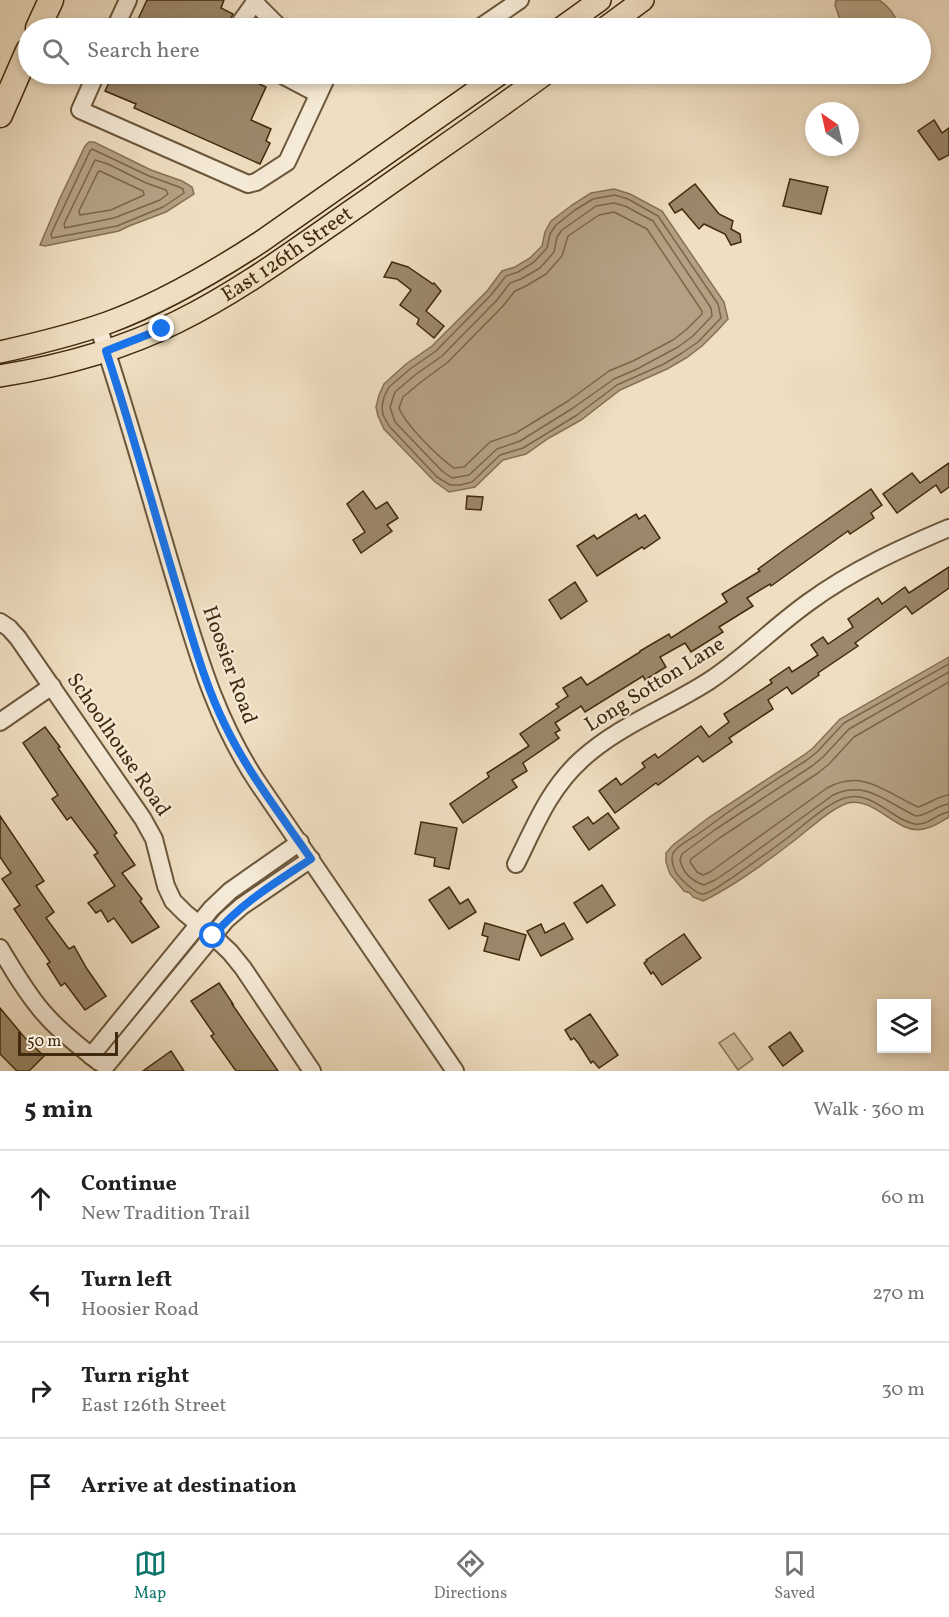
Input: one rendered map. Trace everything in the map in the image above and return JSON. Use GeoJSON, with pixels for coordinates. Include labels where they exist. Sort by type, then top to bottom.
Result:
{"type":"FeatureCollection","features":[{"type":"Feature","properties":{"kind":"highway"},"geometry":{"type":"LineString","coordinates":[[43,18],[51,0]]}},
{"type":"Feature","properties":{"kind":"highway"},"geometry":{"type":"LineString","coordinates":[[0,115],[18,74]]}},
{"type":"Feature","properties":{"kind":"main road"},"geometry":{"type":"LineString","coordinates":[[575,18],[600,0]]}},
{"type":"Feature","properties":{"kind":"main road"},"geometry":{"type":"LineString","coordinates":[[619,18],[643,0]]}},
{"type":"Feature","properties":{"kind":"main road","name":"East 126th Street"},"geometry":{"type":"LineString","coordinates":[[0,352],[98,326],[164,298],[222,267],[486,84]]}},
{"type":"Feature","properties":{"kind":"main road","name":"East 126th Street"},"geometry":{"type":"LineString","coordinates":[[0,376],[45,368],[106,351],[177,322],[257,276],[531,84]]}},
{"type":"Feature","properties":{"kind":"street"},"geometry":{"type":"LineString","coordinates":[[120,18],[128,0]]}},
{"type":"Feature","properties":{"kind":"street"},"geometry":{"type":"LineString","coordinates":[[494,18],[520,0]]}},
{"type":"Feature","properties":{"kind":"street"},"geometry":{"type":"LineString","coordinates":[[243,18],[255,1],[271,18]]}},
{"type":"Feature","properties":{"kind":"street"},"geometry":{"type":"LineString","coordinates":[[92,84],[80,110],[248,184],[256,182],[287,162],[323,84]]}},
{"type":"Feature","properties":{"kind":"street"},"geometry":{"type":"LineString","coordinates":[[299,84],[318,94]]}},
{"type":"Feature","properties":{"kind":"street","name":"Hoosier Road"},"geometry":{"type":"LineString","coordinates":[[98,326],[192,637],[224,723],[245,762],[455,1071]]}},
{"type":"Feature","properties":{"kind":"street","name":"Long Sotton Lane"},"geometry":{"type":"LineString","coordinates":[[516,864],[549,798],[581,760],[596,748],[710,681],[809,602],[853,573],[886,555],[949,528]]}},
{"type":"Feature","properties":{"kind":"street","name":"Schoolhouse Road"},"geometry":{"type":"LineString","coordinates":[[0,622],[18,638],[150,831],[169,894],[179,907],[230,952],[243,968],[312,1071]]}},
{"type":"Feature","properties":{"kind":"street"},"geometry":{"type":"LineString","coordinates":[[0,722],[52,686]]}},
{"type":"Feature","properties":{"kind":"street"},"geometry":{"type":"LineString","coordinates":[[91,1056],[212,907],[230,891],[300,842]]}},
{"type":"Feature","properties":{"kind":"street"},"geometry":{"type":"LineString","coordinates":[[0,948],[16,976],[44,1013],[65,1035],[107,1069],[226,920],[242,906],[311,859]]}},
{"type":"Feature","properties":{"kind":"shaded area"},"geometry":{"type":"Polygon","coordinates":[[[734,1033],[753,1059],[738,1070],[719,1043],[734,1033]]]}},
{"type":"Feature","properties":{"kind":"water"},"geometry":{"type":"Polygon","coordinates":[[[836,0],[879,0],[895,18],[840,18],[835,5],[836,0]]]}},
{"type":"Feature","properties":{"kind":"water"},"geometry":{"type":"Polygon","coordinates":[[[89,142],[94,142],[151,170],[182,181],[192,187],[194,194],[166,212],[119,231],[45,246],[40,245],[60,198],[89,142]]]}},
{"type":"Feature","properties":{"kind":"water"},"geometry":{"type":"Polygon","coordinates":[[[614,189],[630,194],[662,211],[724,302],[728,319],[702,346],[686,358],[620,390],[581,420],[526,454],[503,460],[475,487],[449,492],[434,481],[384,429],[376,407],[384,384],[406,364],[432,346],[487,291],[502,271],[515,267],[530,258],[542,246],[545,232],[551,221],[591,193],[614,189]]]}},
{"type":"Feature","properties":{"kind":"water"},"geometry":{"type":"Polygon","coordinates":[[[949,657],[949,817],[931,827],[914,830],[868,805],[858,802],[848,803],[826,815],[759,867],[715,895],[703,901],[684,891],[670,874],[666,862],[666,853],[673,845],[708,818],[804,755],[840,719],[949,657]]]}},
{"type":"Feature","properties":{"kind":"building"},"geometry":{"type":"Polygon","coordinates":[[[147,0],[224,0],[221,8],[233,14],[231,18],[139,18],[147,0]]]}},
{"type":"Feature","properties":{"kind":"building"},"geometry":{"type":"Polygon","coordinates":[[[108,84],[260,84],[266,87],[251,120],[271,129],[266,141],[270,143],[260,164],[134,108],[136,104],[105,91],[108,84]]]}},
{"type":"Feature","properties":{"kind":"building"},"geometry":{"type":"Polygon","coordinates":[[[934,120],[942,133],[949,128],[949,155],[939,160],[918,131],[934,120]]]}},
{"type":"Feature","properties":{"kind":"building"},"geometry":{"type":"Polygon","coordinates":[[[790,179],[828,187],[821,214],[783,206],[790,179]]]}},
{"type":"Feature","properties":{"kind":"building"},"geometry":{"type":"Polygon","coordinates":[[[695,184],[719,214],[733,221],[731,229],[740,234],[741,242],[731,245],[725,234],[704,224],[699,229],[682,209],[675,213],[669,204],[695,184]]]}},
{"type":"Feature","properties":{"kind":"building"},"geometry":{"type":"Polygon","coordinates":[[[392,262],[408,267],[434,283],[441,291],[426,311],[444,326],[434,338],[417,324],[419,319],[400,305],[411,290],[397,279],[384,277],[392,262]]]}},
{"type":"Feature","properties":{"kind":"building"},"geometry":{"type":"Polygon","coordinates":[[[949,463],[949,487],[941,493],[936,485],[897,513],[883,494],[912,473],[920,483],[949,463]]]}},
{"type":"Feature","properties":{"kind":"building"},"geometry":{"type":"Polygon","coordinates":[[[871,489],[882,505],[871,513],[874,518],[850,534],[848,531],[771,586],[770,584],[747,598],[753,606],[719,627],[723,632],[691,652],[685,643],[660,657],[666,667],[645,680],[643,676],[585,712],[581,706],[555,723],[560,730],[555,733],[559,738],[523,763],[527,771],[512,780],[517,787],[463,823],[450,804],[489,777],[487,773],[529,746],[520,734],[559,707],[556,704],[568,696],[563,688],[581,677],[587,685],[669,634],[671,638],[727,602],[722,594],[760,571],[758,569],[871,489]]]}},
{"type":"Feature","properties":{"kind":"building"},"geometry":{"type":"Polygon","coordinates":[[[363,491],[376,509],[387,502],[398,518],[387,525],[392,531],[361,553],[353,540],[365,532],[347,504],[363,491]]]}},
{"type":"Feature","properties":{"kind":"building"},"geometry":{"type":"Polygon","coordinates":[[[467,496],[483,497],[481,510],[466,509],[467,496]]]}},
{"type":"Feature","properties":{"kind":"building"},"geometry":{"type":"Polygon","coordinates":[[[636,514],[639,519],[645,515],[660,538],[597,576],[577,546],[594,535],[597,539],[636,514]]]}},
{"type":"Feature","properties":{"kind":"building"},"geometry":{"type":"Polygon","coordinates":[[[949,567],[949,588],[912,614],[906,606],[855,643],[858,646],[792,694],[787,687],[768,700],[773,709],[729,738],[732,742],[703,762],[698,756],[615,813],[599,791],[616,778],[621,785],[645,767],[642,763],[655,754],[658,758],[701,726],[709,737],[729,722],[724,714],[772,683],[770,680],[789,667],[792,672],[818,655],[811,645],[823,637],[828,644],[853,627],[848,619],[878,598],[882,604],[905,587],[909,593],[949,567]]]}},
{"type":"Feature","properties":{"kind":"building"},"geometry":{"type":"Polygon","coordinates":[[[575,582],[587,601],[561,619],[549,600],[575,582]]]}},
{"type":"Feature","properties":{"kind":"building"},"geometry":{"type":"Polygon","coordinates":[[[45,727],[117,833],[114,835],[135,865],[122,873],[142,899],[140,901],[159,927],[132,943],[114,918],[108,922],[101,910],[96,913],[88,903],[115,886],[94,855],[98,853],[71,817],[67,820],[52,799],[58,795],[23,743],[45,727]]]}},
{"type":"Feature","properties":{"kind":"building"},"geometry":{"type":"Polygon","coordinates":[[[608,813],[619,828],[589,850],[573,827],[588,817],[593,824],[608,813]]]}},
{"type":"Feature","properties":{"kind":"building"},"geometry":{"type":"Polygon","coordinates":[[[0,816],[44,881],[36,886],[54,912],[46,918],[69,949],[74,946],[106,996],[85,1010],[65,983],[61,986],[47,964],[50,962],[14,909],[20,905],[2,879],[11,873],[0,857],[0,816]]]}},
{"type":"Feature","properties":{"kind":"building"},"geometry":{"type":"Polygon","coordinates":[[[421,822],[457,828],[449,869],[434,866],[435,858],[415,854],[421,822]]]}},
{"type":"Feature","properties":{"kind":"building"},"geometry":{"type":"Polygon","coordinates":[[[602,885],[615,905],[587,923],[574,903],[602,885]]]}},
{"type":"Feature","properties":{"kind":"building"},"geometry":{"type":"Polygon","coordinates":[[[449,887],[460,904],[468,899],[476,912],[449,929],[429,900],[449,887]]]}},
{"type":"Feature","properties":{"kind":"building"},"geometry":{"type":"Polygon","coordinates":[[[485,923],[526,935],[519,960],[484,951],[488,937],[482,935],[485,923]]]}},
{"type":"Feature","properties":{"kind":"building"},"geometry":{"type":"Polygon","coordinates":[[[564,923],[573,939],[541,956],[527,931],[541,924],[545,933],[564,923]]]}},
{"type":"Feature","properties":{"kind":"building"},"geometry":{"type":"Polygon","coordinates":[[[684,934],[701,958],[662,985],[644,963],[684,934]]]}},
{"type":"Feature","properties":{"kind":"building"},"geometry":{"type":"Polygon","coordinates":[[[219,983],[278,1071],[236,1071],[211,1036],[214,1034],[191,1001],[219,983]]]}},
{"type":"Feature","properties":{"kind":"building"},"geometry":{"type":"Polygon","coordinates":[[[0,1008],[25,1038],[44,1056],[29,1071],[17,1071],[0,1054],[0,1008]]]}},
{"type":"Feature","properties":{"kind":"building"},"geometry":{"type":"Polygon","coordinates":[[[590,1014],[618,1055],[599,1068],[593,1061],[591,1063],[579,1044],[574,1038],[571,1040],[565,1030],[590,1014]]]}},
{"type":"Feature","properties":{"kind":"building"},"geometry":{"type":"Polygon","coordinates":[[[790,1032],[803,1051],[783,1066],[769,1047],[790,1032]]]}},
{"type":"Feature","properties":{"kind":"building"},"geometry":{"type":"Polygon","coordinates":[[[171,1051],[184,1071],[143,1071],[171,1051]]]}},
{"type":"Feature","properties":{"kind":"route"},"geometry":{"type":"LineString","coordinates":[[162,329],[106,351],[192,637],[213,698],[235,746],[311,859],[242,906],[213,936]]}}]}
